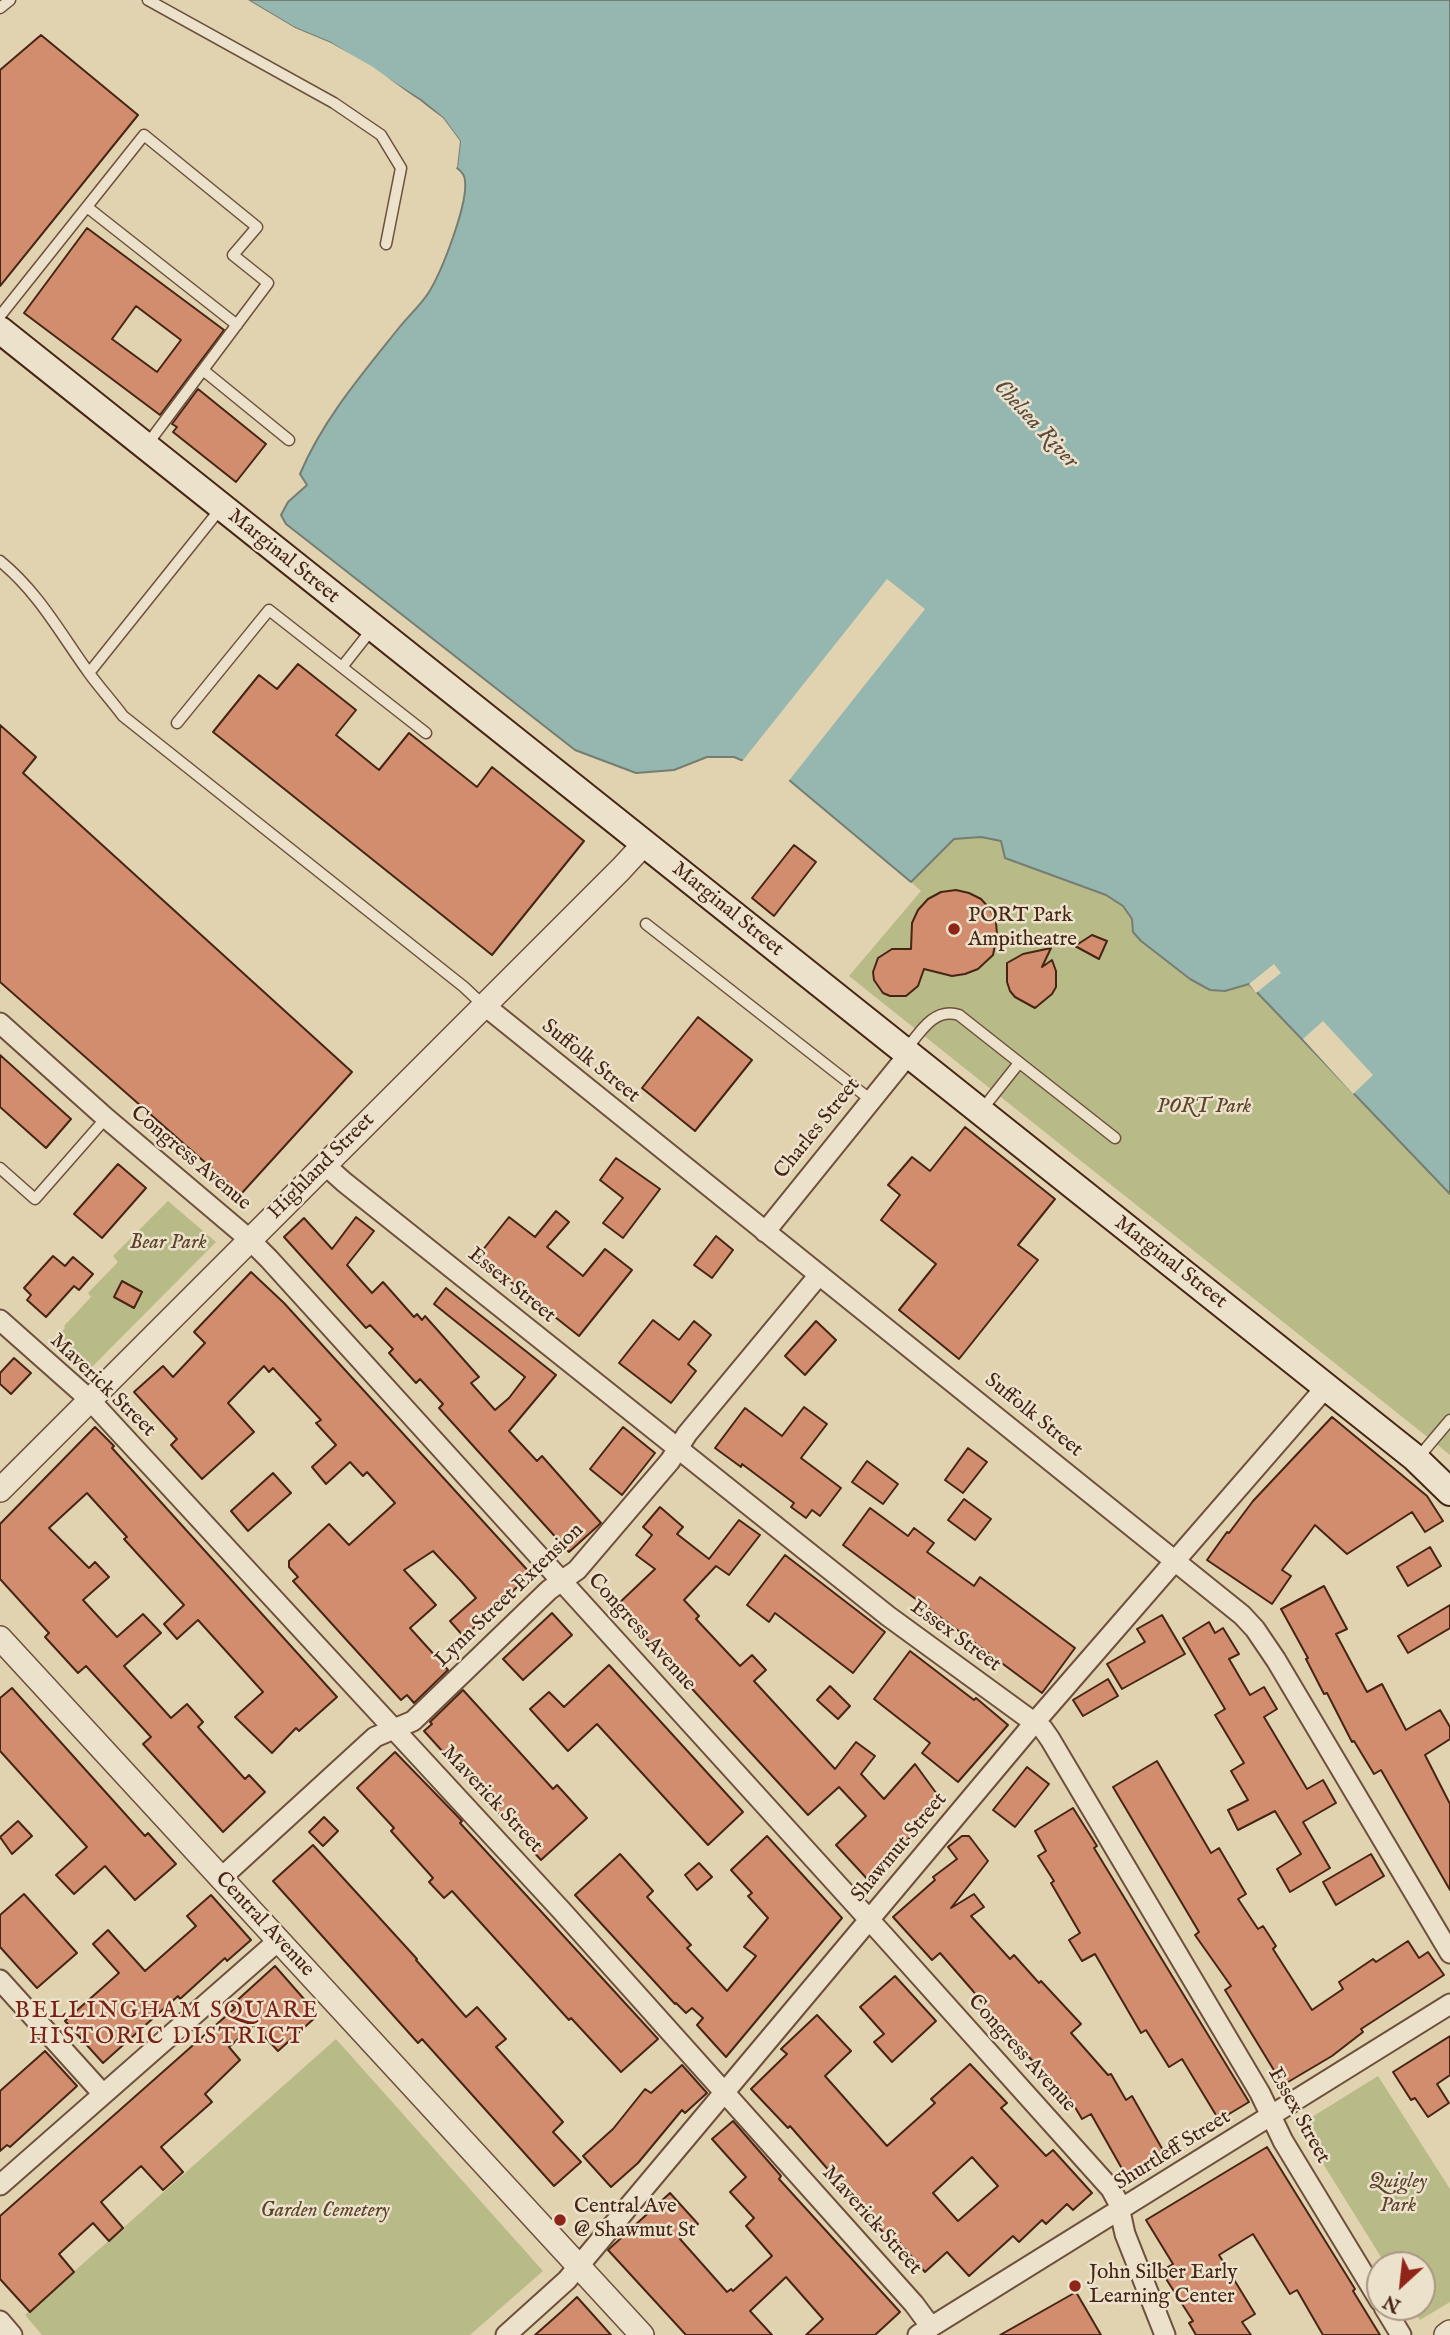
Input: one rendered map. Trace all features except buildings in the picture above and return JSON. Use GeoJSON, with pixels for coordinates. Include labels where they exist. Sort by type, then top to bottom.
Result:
{"type":"FeatureCollection","features":[{"type":"Feature","properties":{"kind":"main road","name":"Marginal Street"},"geometry":{"type":"LineString","coordinates":[[0,330],[1326,1387],[1417,1460],[1450,1492]]}},
{"type":"Feature","properties":{"kind":"street","name":"Highland Street"},"geometry":{"type":"LineString","coordinates":[[2,1483],[644,844]]}},
{"type":"Feature","properties":{"kind":"street","name":"Suffolk Street"},"geometry":{"type":"LineString","coordinates":[[484,1005],[1227,1601],[1266,1644],[1450,1953]]}},
{"type":"Feature","properties":{"kind":"street","name":"Congress Avenue"},"geometry":{"type":"LineString","coordinates":[[0,1023],[106,1118],[249,1239],[563,1581],[1111,2189],[1120,2210],[1125,2234],[1165,2335]]}},
{"type":"Feature","properties":{"kind":"street","name":"Charles Street"},"geometry":{"type":"LineString","coordinates":[[765,1232],[906,1054]]}},
{"type":"Feature","properties":{"kind":"street","name":"Essex Street"},"geometry":{"type":"LineString","coordinates":[[324,1164],[888,1616],[1035,1722],[1050,1739],[1272,2116],[1283,2141],[1366,2278]]}},
{"type":"Feature","properties":{"kind":"street","name":"Lynn Street Extension"},"geometry":{"type":"LineString","coordinates":[[221,1878],[375,1737],[413,1721],[550,1590],[577,1570],[670,1461],[687,1434],[819,1275]]}},
{"type":"Feature","properties":{"kind":"street","name":"Maverick Street"},"geometry":{"type":"LineString","coordinates":[[0,1320],[89,1399],[561,1910],[915,2304],[925,2331]]}},
{"type":"Feature","properties":{"kind":"street","name":"Shawmut Street"},"geometry":{"type":"LineString","coordinates":[[506,2335],[555,2292],[579,2266],[1035,1722],[1326,1387]]}},
{"type":"Feature","properties":{"kind":"street","name":"Central Avenue"},"geometry":{"type":"LineString","coordinates":[[0,1638],[642,2335]]}},
{"type":"Feature","properties":{"kind":"street"},"geometry":{"type":"LineString","coordinates":[[0,2185],[279,1940]]}},
{"type":"Feature","properties":{"kind":"street"},"geometry":{"type":"LineString","coordinates":[[0,1980],[103,2094]]}},
{"type":"Feature","properties":{"kind":"street","name":"Shurtleff Street"},"geometry":{"type":"LineString","coordinates":[[925,2331],[1450,2004]]}},
{"type":"Feature","properties":{"kind":"street"},"geometry":{"type":"LineString","coordinates":[[0,2322],[12,2335]]}},
{"type":"Feature","properties":{"kind":"lane"},"geometry":{"type":"LineString","coordinates":[[0,8],[10,0]]}},
{"type":"Feature","properties":{"kind":"lane"},"geometry":{"type":"LineString","coordinates":[[148,0],[334,103],[380,135],[401,168],[386,244]]}},
{"type":"Feature","properties":{"kind":"lane"},"geometry":{"type":"LineString","coordinates":[[0,316],[144,135],[257,227],[233,255],[268,284],[145,447]]}},
{"type":"Feature","properties":{"kind":"lane"},"geometry":{"type":"LineString","coordinates":[[87,206],[237,324]]}},
{"type":"Feature","properties":{"kind":"lane"},"geometry":{"type":"LineString","coordinates":[[203,370],[289,440]]}},
{"type":"Feature","properties":{"kind":"lane"},"geometry":{"type":"LineString","coordinates":[[89,673],[222,508]]}},
{"type":"Feature","properties":{"kind":"lane"},"geometry":{"type":"LineString","coordinates":[[0,561],[17,575],[54,620],[89,673],[123,716],[484,1005]]}},
{"type":"Feature","properties":{"kind":"lane"},"geometry":{"type":"LineString","coordinates":[[177,723],[269,610],[426,733]]}},
{"type":"Feature","properties":{"kind":"lane"},"geometry":{"type":"LineString","coordinates":[[342,667],[372,628]]}},
{"type":"Feature","properties":{"kind":"lane"},"geometry":{"type":"LineString","coordinates":[[646,925],[871,1100]]}},
{"type":"Feature","properties":{"kind":"lane"},"geometry":{"type":"LineString","coordinates":[[906,1054],[931,1020],[951,1013],[959,1015],[1115,1138]]}},
{"type":"Feature","properties":{"kind":"lane"},"geometry":{"type":"LineString","coordinates":[[980,1112],[1019,1063]]}},
{"type":"Feature","properties":{"kind":"lane"},"geometry":{"type":"LineString","coordinates":[[0,1168],[34,1199],[106,1118]]}},
{"type":"Feature","properties":{"kind":"lane"},"geometry":{"type":"LineString","coordinates":[[1417,1460],[1450,1420]]}},
{"type":"Feature","properties":{"kind":"green space","name":"PORT Park"},"geometry":{"type":"Polygon","coordinates":[[[981,837],[1001,841],[1005,858],[1106,895],[1123,906],[1132,919],[1133,932],[1154,952],[1190,979],[1210,990],[1225,991],[1249,984],[1450,1194],[1450,1455],[849,976],[921,891],[911,882],[954,839],[981,837]]]}},
{"type":"Feature","properties":{"kind":"green space","name":"Bear Park"},"geometry":{"type":"Polygon","coordinates":[[[168,1201],[216,1242],[85,1374],[52,1344],[64,1326],[91,1297],[88,1293],[118,1262],[113,1256],[168,1201]]]}},
{"type":"Feature","properties":{"kind":"green space","name":"Garden Cemetery"},"geometry":{"type":"Polygon","coordinates":[[[336,2039],[543,2271],[470,2335],[42,2335],[25,2315],[336,2039]]]}},
{"type":"Feature","properties":{"kind":"green space","name":"Quigley Park"},"geometry":{"type":"Polygon","coordinates":[[[1378,2076],[1450,2189],[1450,2302],[1436,2310],[1436,2251],[1377,2251],[1299,2125],[1378,2076]]]}},
{"type":"Feature","properties":{"kind":"water","name":"Chelsea River"},"geometry":{"type":"Polygon","coordinates":[[[248,0],[1450,0],[1450,1194],[1249,984],[1225,991],[1210,990],[1190,979],[1141,941],[1133,932],[1132,919],[1123,906],[1106,895],[1005,858],[1001,841],[981,837],[954,839],[911,882],[789,780],[734,757],[707,757],[674,770],[636,773],[575,750],[286,524],[281,515],[288,502],[307,485],[300,474],[331,417],[429,292],[447,254],[458,221],[465,181],[457,168],[460,141],[443,118],[421,100],[331,43],[295,28],[248,0]]]}},
{"type":"Feature","properties":{"kind":"pier"},"geometry":{"type":"Polygon","coordinates":[[[244,0],[373,67],[443,118],[460,141],[457,168],[454,165],[456,142],[440,120],[371,70],[329,46],[293,31],[254,9],[244,0]]]}},
{"type":"Feature","properties":{"kind":"pier"},"geometry":{"type":"Polygon","coordinates":[[[887,579],[925,609],[787,783],[740,764],[887,579]]]}},
{"type":"Feature","properties":{"kind":"pier"},"geometry":{"type":"Polygon","coordinates":[[[1274,964],[1281,973],[1256,993],[1249,984],[1274,964]]]}},
{"type":"Feature","properties":{"kind":"pier"},"geometry":{"type":"Polygon","coordinates":[[[1323,1021],[1373,1075],[1353,1094],[1303,1039],[1323,1021]]]}},
{"type":"Feature","properties":{"kind":"place","name":"PORT Park Ampitheatre"},"geometry":{"type":"Point","coordinates":[954,929]}},
{"type":"Feature","properties":{"kind":"place","name":"Central Ave @ Shawmut St"},"geometry":{"type":"Point","coordinates":[560,2220]}},
{"type":"Feature","properties":{"kind":"place","name":"John Silber Early Learning Center"},"geometry":{"type":"Point","coordinates":[1075,2286]}},
{"type":"Feature","properties":{"kind":"district","name":"BELLINGHAM SQUARE HISTORIC DISTRICT"},"geometry":{"type":"Point","coordinates":[167,2025]}}]}
